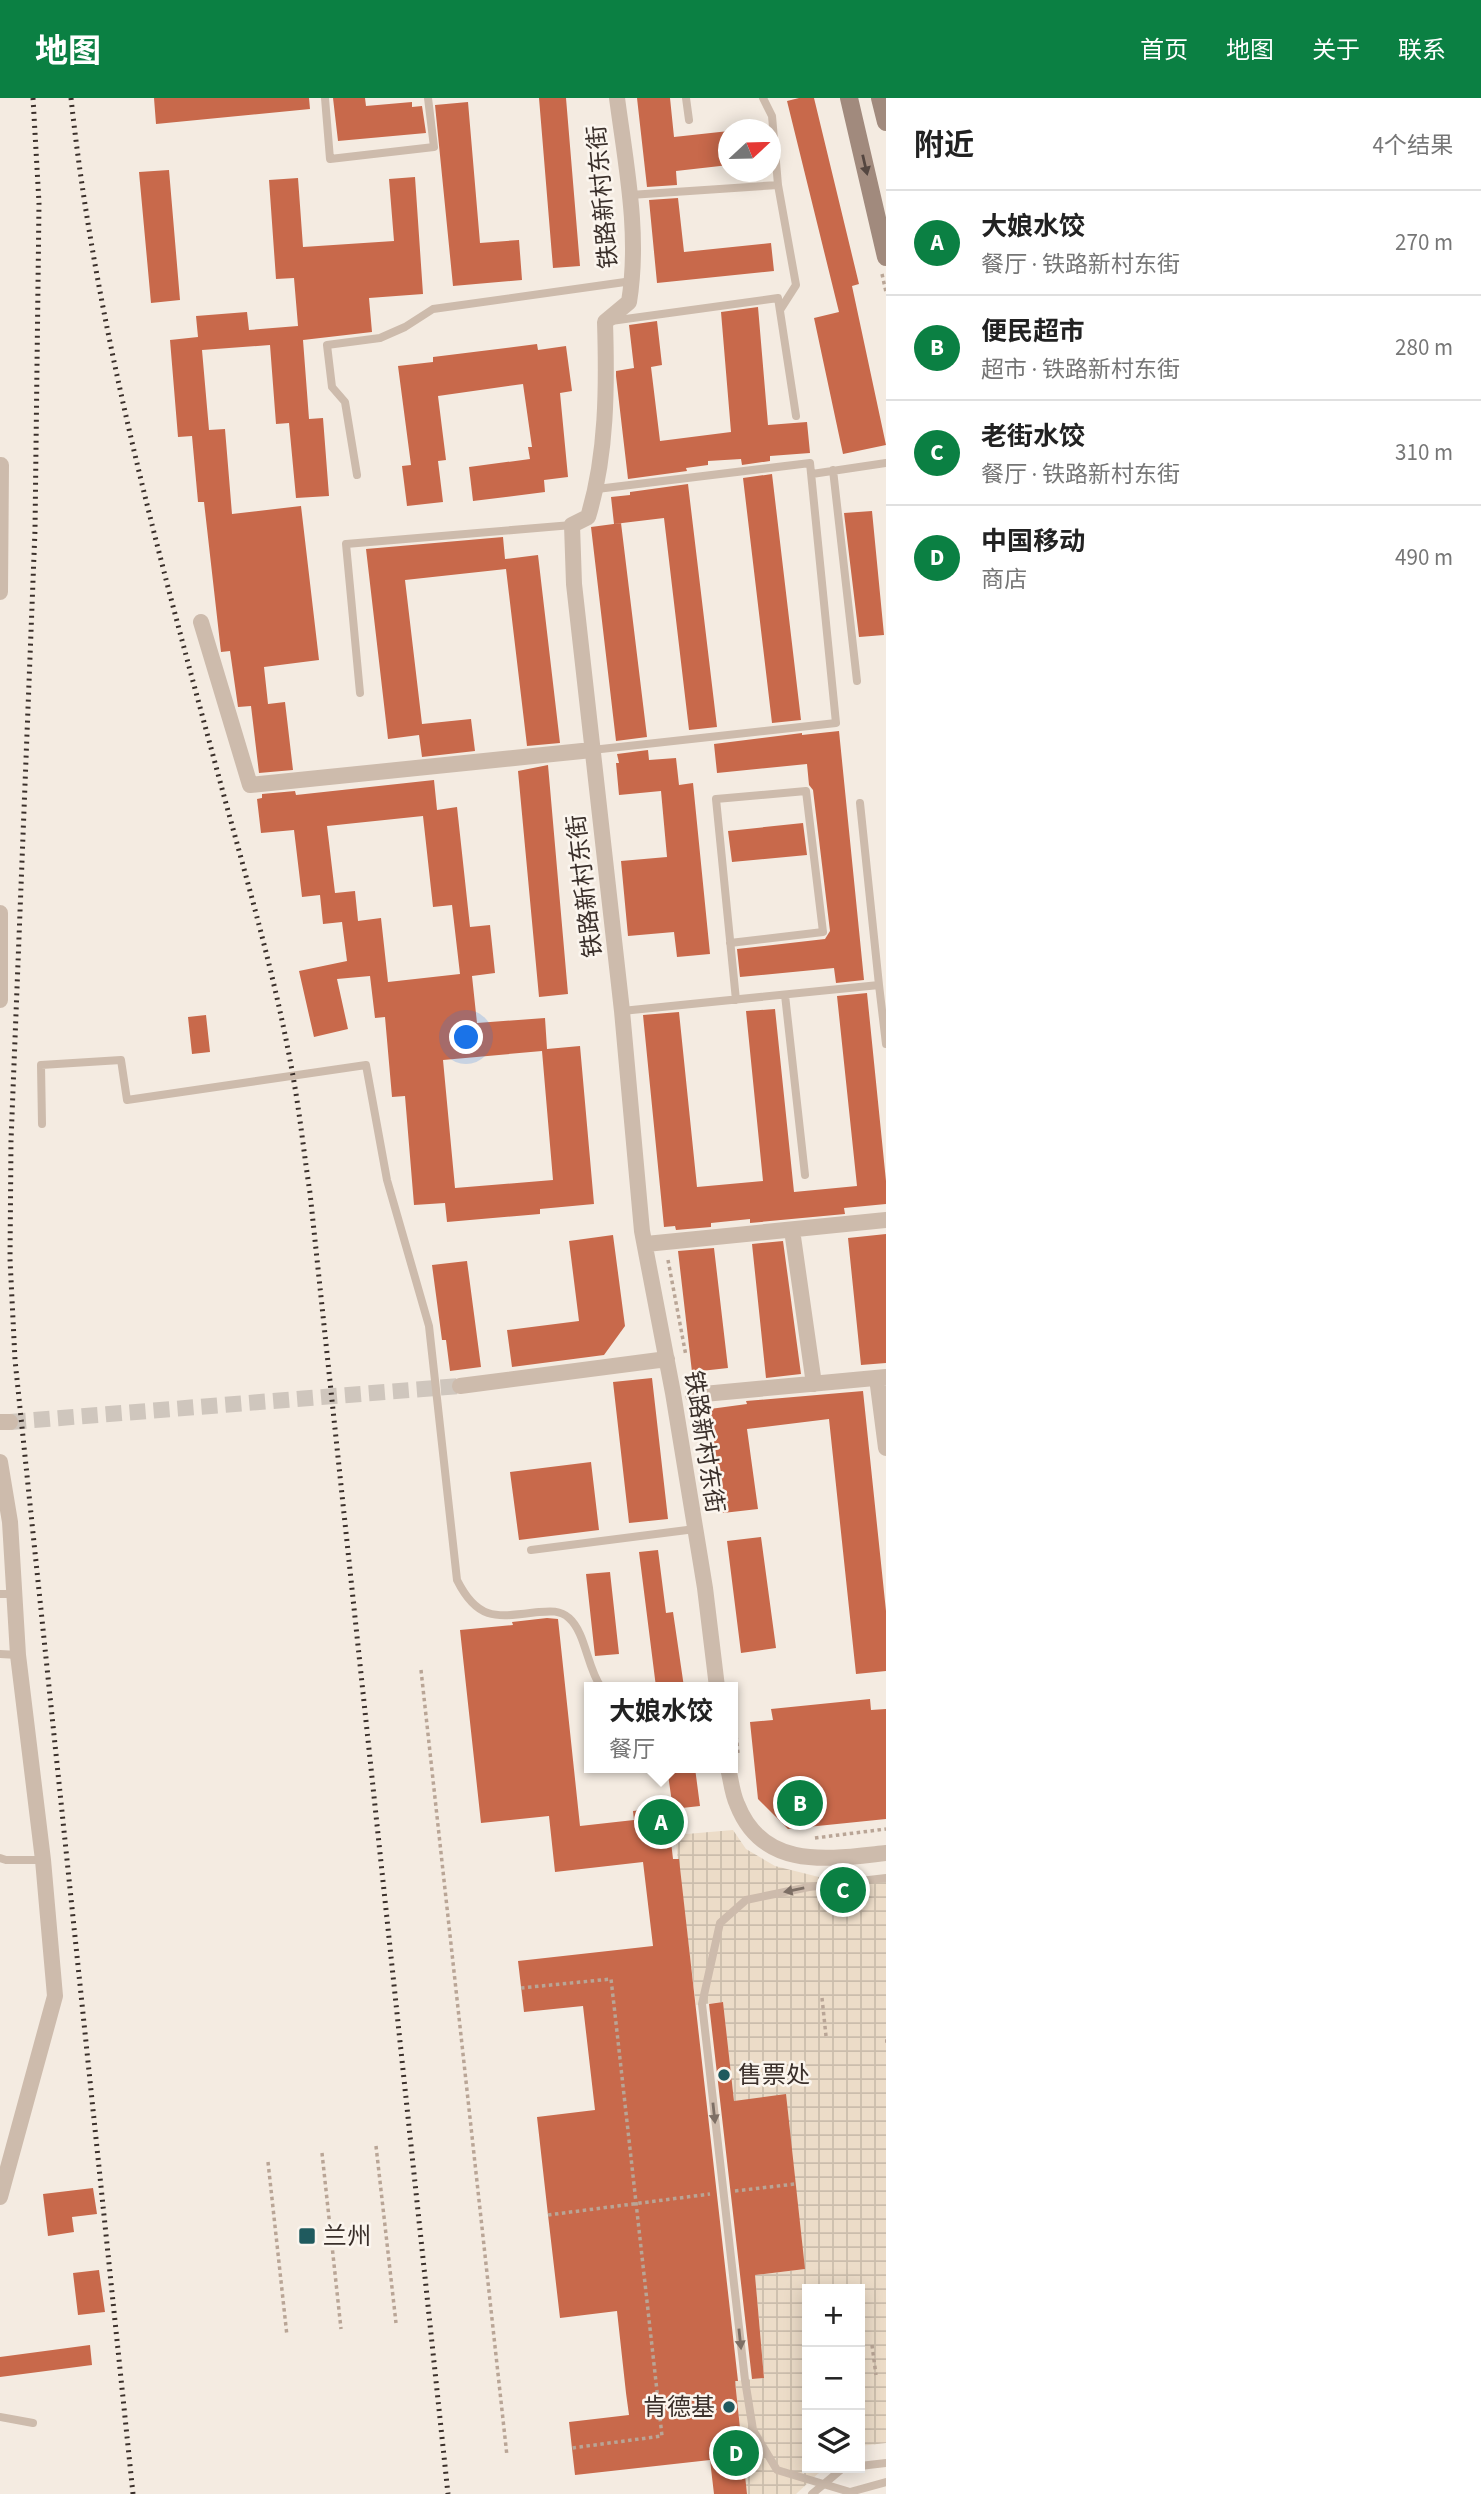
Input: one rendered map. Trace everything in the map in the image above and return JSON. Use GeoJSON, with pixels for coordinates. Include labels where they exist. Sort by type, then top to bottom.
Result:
{"type":"FeatureCollection","features":[{"type":"Feature","properties":{"kind":"main road"},"geometry":{"type":"LineString","coordinates":[[849,98],[886,257]]}},
{"type":"Feature","properties":{"kind":"main road"},"geometry":{"type":"LineString","coordinates":[[880,98],[886,122]]}},
{"type":"Feature","properties":{"kind":"street","name":"铁路新村东街"},"geometry":{"type":"LineString","coordinates":[[605,322],[629,302],[632,281],[633,228],[617,98]]}},
{"type":"Feature","properties":{"kind":"street"},"geometry":{"type":"LineString","coordinates":[[572,525],[589,517],[597,489],[603,439],[605,322]]}},
{"type":"Feature","properties":{"kind":"street"},"geometry":{"type":"LineString","coordinates":[[0,592],[1,465]]}},
{"type":"Feature","properties":{"kind":"street","name":"铁路新村东街"},"geometry":{"type":"LineString","coordinates":[[572,525],[574,584],[622,1011],[642,1231],[667,1359],[716,1682]]}},
{"type":"Feature","properties":{"kind":"street"},"geometry":{"type":"LineString","coordinates":[[201,622],[250,785],[592,751]]}},
{"type":"Feature","properties":{"kind":"street"},"geometry":{"type":"LineString","coordinates":[[0,914],[0,1000]]}},
{"type":"Feature","properties":{"kind":"street"},"geometry":{"type":"LineString","coordinates":[[646,1244],[886,1220]]}},
{"type":"Feature","properties":{"kind":"street"},"geometry":{"type":"LineString","coordinates":[[792,1230],[814,1384]]}},
{"type":"Feature","properties":{"kind":"street"},"geometry":{"type":"LineString","coordinates":[[460,1386],[667,1359]]}},
{"type":"Feature","properties":{"kind":"street"},"geometry":{"type":"LineString","coordinates":[[694,1395],[882,1377],[886,1448]]}},
{"type":"Feature","properties":{"kind":"street"},"geometry":{"type":"LineString","coordinates":[[0,1462],[7,1594],[18,1655],[43,1860],[55,1996],[0,2197]]}},
{"type":"Feature","properties":{"kind":"street"},"geometry":{"type":"LineString","coordinates":[[734,1773],[737,1805],[751,1829],[769,1846],[796,1857],[834,1858],[886,1853]]}},
{"type":"Feature","properties":{"kind":"lane"},"geometry":{"type":"LineString","coordinates":[[325,98],[330,159],[434,147],[428,98]]}},
{"type":"Feature","properties":{"kind":"lane"},"geometry":{"type":"LineString","coordinates":[[687,98],[689,120]]}},
{"type":"Feature","properties":{"kind":"lane"},"geometry":{"type":"LineString","coordinates":[[763,98],[772,116],[778,186],[796,285],[780,310]]}},
{"type":"Feature","properties":{"kind":"lane"},"geometry":{"type":"LineString","coordinates":[[630,195],[778,186]]}},
{"type":"Feature","properties":{"kind":"lane"},"geometry":{"type":"LineString","coordinates":[[357,475],[345,402],[332,387],[327,345],[380,338],[405,327],[433,309],[632,281]]}},
{"type":"Feature","properties":{"kind":"lane"},"geometry":{"type":"LineString","coordinates":[[605,322],[778,298],[796,416]]}},
{"type":"Feature","properties":{"kind":"lane"},"geometry":{"type":"LineString","coordinates":[[592,751],[836,723],[810,463],[597,489]]}},
{"type":"Feature","properties":{"kind":"lane"},"geometry":{"type":"LineString","coordinates":[[811,474],[886,463]]}},
{"type":"Feature","properties":{"kind":"lane"},"geometry":{"type":"LineString","coordinates":[[833,470],[857,681]]}},
{"type":"Feature","properties":{"kind":"lane"},"geometry":{"type":"LineString","coordinates":[[360,693],[346,544],[572,525]]}},
{"type":"Feature","properties":{"kind":"lane"},"geometry":{"type":"LineString","coordinates":[[730,943],[823,932],[806,791],[716,799],[730,943],[736,1000]]}},
{"type":"Feature","properties":{"kind":"lane"},"geometry":{"type":"LineString","coordinates":[[860,803],[886,1044]]}},
{"type":"Feature","properties":{"kind":"lane"},"geometry":{"type":"LineString","coordinates":[[622,1011],[879,985]]}},
{"type":"Feature","properties":{"kind":"lane"},"geometry":{"type":"LineString","coordinates":[[785,995],[804,1175]]}},
{"type":"Feature","properties":{"kind":"lane"},"geometry":{"type":"LineString","coordinates":[[42,1124],[41,1065],[121,1060],[127,1100],[366,1065],[387,1180],[429,1326],[457,1580],[464,1595],[476,1607],[491,1615],[549,1611],[568,1617],[579,1633],[597,1682]]}},
{"type":"Feature","properties":{"kind":"lane"},"geometry":{"type":"LineString","coordinates":[[531,1550],[695,1529]]}},
{"type":"Feature","properties":{"kind":"lane"},"geometry":{"type":"LineString","coordinates":[[0,1654],[18,1655]]}},
{"type":"Feature","properties":{"kind":"lane"},"geometry":{"type":"LineString","coordinates":[[0,1858],[43,1860]]}},
{"type":"Feature","properties":{"kind":"lane"},"geometry":{"type":"LineString","coordinates":[[886,1878],[809,1887],[746,1900],[720,1923],[702,2004],[753,2430],[777,2470],[850,2492],[886,2482]]}},
{"type":"Feature","properties":{"kind":"lane"},"geometry":{"type":"LineString","coordinates":[[0,2417],[33,2423]]}},
{"type":"Feature","properties":{"kind":"lane"},"geometry":{"type":"LineString","coordinates":[[865,2465],[886,2463]]}},
{"type":"Feature","properties":{"kind":"lane"},"geometry":{"type":"LineString","coordinates":[[812,2494],[840,2473]]}},
{"type":"Feature","properties":{"kind":"path"},"geometry":{"type":"LineString","coordinates":[[421,1670],[507,2456]]}},
{"type":"Feature","properties":{"kind":"path"},"geometry":{"type":"LineString","coordinates":[[805,1840],[886,1829]]}},
{"type":"Feature","properties":{"kind":"path"},"geometry":{"type":"LineString","coordinates":[[521,1988],[611,1979],[662,2435],[572,2448]]}},
{"type":"Feature","properties":{"kind":"path"},"geometry":{"type":"LineString","coordinates":[[822,1998],[826,2036]]}},
{"type":"Feature","properties":{"kind":"path"},"geometry":{"type":"LineString","coordinates":[[376,2146],[396,2323]]}},
{"type":"Feature","properties":{"kind":"path"},"geometry":{"type":"LineString","coordinates":[[322,2153],[341,2329]]}},
{"type":"Feature","properties":{"kind":"path"},"geometry":{"type":"LineString","coordinates":[[268,2162],[287,2336]]}},
{"type":"Feature","properties":{"kind":"path"},"geometry":{"type":"LineString","coordinates":[[728,2192],[795,2184]]}},
{"type":"Feature","properties":{"kind":"path"},"geometry":{"type":"LineString","coordinates":[[548,2215],[715,2193]]}},
{"type":"Feature","properties":{"kind":"path"},"geometry":{"type":"LineString","coordinates":[[872,2345],[876,2375]]}},
{"type":"Feature","properties":{"kind":"shaded area"},"geometry":{"type":"Polygon","coordinates":[[[733,1830],[746,1849],[775,1866],[823,1878],[867,1882],[886,1879],[886,2443],[865,2445],[865,2284],[802,2284],[802,2473],[819,2473],[796,2494],[747,2494],[735,2381],[764,2378],[755,2275],[805,2269],[734,2101],[723,2002],[696,2005],[675,1835],[733,1830]]]}},
{"type":"Feature","properties":{"kind":"building"},"geometry":{"type":"Polygon","coordinates":[[[154,98],[309,98],[310,109],[156,124],[154,98]]]}},
{"type":"Feature","properties":{"kind":"building"},"geometry":{"type":"Polygon","coordinates":[[[333,98],[365,98],[366,106],[412,102],[412,107],[422,106],[426,133],[338,141],[333,98]]]}},
{"type":"Feature","properties":{"kind":"building"},"geometry":{"type":"Polygon","coordinates":[[[539,98],[566,98],[580,266],[553,268],[539,98]]]}},
{"type":"Feature","properties":{"kind":"building"},"geometry":{"type":"Polygon","coordinates":[[[637,98],[670,98],[674,137],[718,132],[718,166],[676,171],[677,185],[647,187],[637,98]]]}},
{"type":"Feature","properties":{"kind":"building"},"geometry":{"type":"Polygon","coordinates":[[[814,98],[859,284],[852,286],[886,445],[843,454],[814,318],[839,312],[787,101],[814,98]]]}},
{"type":"Feature","properties":{"kind":"building"},"geometry":{"type":"Polygon","coordinates":[[[468,102],[480,243],[519,240],[522,280],[453,286],[435,105],[468,102]]]}},
{"type":"Feature","properties":{"kind":"building"},"geometry":{"type":"Polygon","coordinates":[[[169,170],[180,300],[151,303],[139,172],[169,170]]]}},
{"type":"Feature","properties":{"kind":"building"},"geometry":{"type":"Polygon","coordinates":[[[415,177],[423,294],[369,298],[372,332],[303,340],[309,419],[323,418],[329,496],[296,498],[289,423],[276,424],[270,345],[202,350],[209,430],[225,429],[232,514],[301,506],[319,660],[264,667],[268,704],[285,702],[293,770],[259,773],[251,706],[238,707],[230,651],[221,652],[204,502],[198,502],[192,436],[178,437],[170,340],[198,337],[196,316],[247,312],[249,330],[298,326],[294,278],[276,279],[269,180],[298,178],[303,247],[394,241],[389,179],[415,177]]]}},
{"type":"Feature","properties":{"kind":"building"},"geometry":{"type":"Polygon","coordinates":[[[678,198],[684,252],[771,243],[774,271],[657,283],[649,200],[678,198]]]}},
{"type":"Feature","properties":{"kind":"building"},"geometry":{"type":"Polygon","coordinates":[[[758,307],[768,425],[807,422],[810,453],[770,456],[770,461],[742,465],[741,459],[708,461],[708,465],[686,468],[687,471],[628,479],[616,371],[634,368],[629,325],[657,321],[662,365],[651,367],[660,441],[731,432],[721,312],[758,307]]]}},
{"type":"Feature","properties":{"kind":"building"},"geometry":{"type":"Polygon","coordinates":[[[537,344],[538,350],[566,346],[572,391],[560,393],[568,477],[544,480],[545,492],[473,501],[469,467],[530,459],[528,447],[532,447],[523,384],[438,396],[446,460],[438,461],[443,502],[407,506],[402,466],[411,465],[398,366],[433,362],[433,357],[537,344]]]}},
{"type":"Feature","properties":{"kind":"building"},"geometry":{"type":"Polygon","coordinates":[[[772,474],[801,720],[772,723],[743,478],[772,474]]]}},
{"type":"Feature","properties":{"kind":"building"},"geometry":{"type":"Polygon","coordinates":[[[688,484],[717,727],[689,730],[664,518],[614,524],[611,497],[688,484]]]}},
{"type":"Feature","properties":{"kind":"building"},"geometry":{"type":"Polygon","coordinates":[[[872,511],[884,635],[859,637],[844,513],[872,511]]]}},
{"type":"Feature","properties":{"kind":"building"},"geometry":{"type":"Polygon","coordinates":[[[621,523],[647,737],[616,741],[591,527],[621,523]]]}},
{"type":"Feature","properties":{"kind":"building"},"geometry":{"type":"Polygon","coordinates":[[[503,537],[505,559],[538,555],[560,743],[527,746],[506,569],[405,580],[422,724],[471,719],[475,751],[422,757],[419,735],[388,739],[366,549],[503,537]]]}},
{"type":"Feature","properties":{"kind":"building"},"geometry":{"type":"Polygon","coordinates":[[[839,731],[864,980],[836,983],[834,968],[740,977],[737,949],[825,939],[830,931],[813,790],[809,785],[807,764],[717,773],[714,744],[839,731]]]}},
{"type":"Feature","properties":{"kind":"building"},"geometry":{"type":"Polygon","coordinates":[[[648,750],[649,760],[676,758],[679,785],[693,783],[710,954],[677,957],[674,932],[628,936],[621,861],[667,857],[661,791],[619,795],[616,763],[619,763],[617,754],[648,750]]]}},
{"type":"Feature","properties":{"kind":"building"},"geometry":{"type":"Polygon","coordinates":[[[548,765],[568,994],[539,997],[518,771],[548,765]]]}},
{"type":"Feature","properties":{"kind":"building"},"geometry":{"type":"Polygon","coordinates":[[[434,780],[437,810],[457,807],[470,927],[490,925],[495,973],[472,976],[477,1023],[545,1018],[547,1049],[580,1046],[594,1204],[540,1209],[540,1214],[447,1222],[445,1203],[414,1205],[405,1096],[392,1097],[385,1017],[375,1018],[370,976],[337,979],[348,1029],[314,1037],[299,971],[347,961],[342,922],[323,924],[320,895],[302,897],[294,830],[261,833],[257,799],[262,798],[262,794],[295,791],[296,795],[434,780]],[[423,816],[327,826],[335,893],[355,891],[358,921],[381,918],[388,982],[460,974],[452,905],[433,907],[423,816]],[[542,1051],[443,1060],[455,1188],[553,1180],[542,1051]]]}},
{"type":"Feature","properties":{"kind":"building"},"geometry":{"type":"Polygon","coordinates":[[[803,823],[807,855],[732,862],[728,831],[803,823]]]}},
{"type":"Feature","properties":{"kind":"building"},"geometry":{"type":"Polygon","coordinates":[[[867,993],[886,1204],[844,1208],[845,1214],[750,1223],[750,1219],[711,1223],[711,1227],[676,1230],[675,1226],[664,1227],[643,1015],[679,1012],[697,1187],[763,1181],[746,1011],[775,1009],[794,1192],[857,1186],[837,996],[867,993]]]}},
{"type":"Feature","properties":{"kind":"building"},"geometry":{"type":"Polygon","coordinates":[[[206,1015],[210,1052],[192,1054],[188,1017],[206,1015]]]}},
{"type":"Feature","properties":{"kind":"building"},"geometry":{"type":"Polygon","coordinates":[[[886,1234],[886,1363],[861,1365],[848,1238],[886,1234]]]}},
{"type":"Feature","properties":{"kind":"building"},"geometry":{"type":"Polygon","coordinates":[[[613,1235],[625,1326],[604,1355],[512,1367],[507,1330],[579,1321],[569,1241],[613,1235]]]}},
{"type":"Feature","properties":{"kind":"building"},"geometry":{"type":"Polygon","coordinates":[[[783,1241],[801,1374],[766,1378],[752,1244],[783,1241]]]}},
{"type":"Feature","properties":{"kind":"building"},"geometry":{"type":"Polygon","coordinates":[[[714,1248],[728,1368],[692,1372],[678,1251],[714,1248]]]}},
{"type":"Feature","properties":{"kind":"building"},"geometry":{"type":"Polygon","coordinates":[[[467,1261],[481,1367],[450,1371],[446,1340],[442,1340],[432,1265],[467,1261]]]}},
{"type":"Feature","properties":{"kind":"building"},"geometry":{"type":"Polygon","coordinates":[[[652,1378],[668,1519],[629,1523],[613,1382],[652,1378]]]}},
{"type":"Feature","properties":{"kind":"building"},"geometry":{"type":"Polygon","coordinates":[[[863,1391],[886,1611],[886,1671],[856,1674],[829,1419],[747,1429],[758,1509],[723,1513],[710,1409],[747,1404],[746,1401],[863,1391]]]}},
{"type":"Feature","properties":{"kind":"building"},"geometry":{"type":"Polygon","coordinates":[[[591,1462],[599,1530],[519,1540],[510,1472],[591,1462]]]}},
{"type":"Feature","properties":{"kind":"building"},"geometry":{"type":"Polygon","coordinates":[[[761,1537],[776,1648],[741,1653],[727,1541],[761,1537]]]}},
{"type":"Feature","properties":{"kind":"building"},"geometry":{"type":"Polygon","coordinates":[[[658,1550],[666,1613],[673,1612],[683,1682],[655,1682],[639,1552],[658,1550]]]}},
{"type":"Feature","properties":{"kind":"building"},"geometry":{"type":"Polygon","coordinates":[[[610,1572],[619,1654],[595,1656],[586,1574],[610,1572]]]}},
{"type":"Feature","properties":{"kind":"building"},"geometry":{"type":"Polygon","coordinates":[[[558,1619],[580,1826],[634,1820],[633,1811],[667,1807],[673,1859],[679,1859],[738,2381],[735,2381],[747,2494],[714,2494],[710,2460],[575,2475],[569,2422],[629,2415],[617,2311],[560,2318],[548,2215],[537,2117],[595,2110],[583,2006],[524,2012],[518,1961],[653,1946],[643,1862],[555,1872],[549,1816],[481,1823],[460,1630],[513,1625],[512,1622],[558,1619]]]}},
{"type":"Feature","properties":{"kind":"building"},"geometry":{"type":"Polygon","coordinates":[[[870,1699],[871,1710],[886,1709],[886,1819],[788,1829],[758,1799],[750,1722],[773,1720],[771,1709],[870,1699]]]}},
{"type":"Feature","properties":{"kind":"building"},"geometry":{"type":"Polygon","coordinates":[[[668,1773],[696,1773],[700,1806],[673,1809],[668,1773]]]}},
{"type":"Feature","properties":{"kind":"building"},"geometry":{"type":"Polygon","coordinates":[[[723,2002],[734,2101],[786,2094],[805,2269],[755,2275],[764,2378],[752,2379],[709,2004],[723,2002]]]}},
{"type":"Feature","properties":{"kind":"building"},"geometry":{"type":"Polygon","coordinates":[[[93,2188],[97,2214],[72,2217],[74,2232],[48,2236],[43,2194],[93,2188]]]}},
{"type":"Feature","properties":{"kind":"building"},"geometry":{"type":"Polygon","coordinates":[[[99,2270],[105,2312],[78,2315],[73,2273],[99,2270]]]}},
{"type":"Feature","properties":{"kind":"building"},"geometry":{"type":"Polygon","coordinates":[[[90,2345],[92,2365],[0,2377],[0,2357],[90,2345]]]}},
{"type":"Feature","properties":{"kind":"tunnel"},"geometry":{"type":"LineString","coordinates":[[10,1422],[460,1386]]}},
{"type":"Feature","properties":{"kind":"railway"},"geometry":{"type":"LineString","coordinates":[[33,98],[39,203],[35,530],[11,1141],[10,1259],[15,1360],[133,2494]]}},
{"type":"Feature","properties":{"kind":"railway"},"geometry":{"type":"LineString","coordinates":[[71,98],[95,265],[129,431],[267,956],[295,1091],[310,1193],[448,2494]]}},
{"type":"Feature","properties":{"kind":"place","name":"便民超市"},"geometry":{"type":"Point","coordinates":[800,1803]}},
{"type":"Feature","properties":{"kind":"place","name":"大娘水饺"},"geometry":{"type":"Point","coordinates":[661,1822]}},
{"type":"Feature","properties":{"kind":"place","name":"老街水饺"},"geometry":{"type":"Point","coordinates":[843,1890]}},
{"type":"Feature","properties":{"kind":"place","name":"售票处"},"geometry":{"type":"Point","coordinates":[724,2075]}},
{"type":"Feature","properties":{"kind":"place","name":"兰州"},"geometry":{"type":"Point","coordinates":[307,2236]}},
{"type":"Feature","properties":{"kind":"place","name":"肯德基"},"geometry":{"type":"Point","coordinates":[729,2407]}},
{"type":"Feature","properties":{"kind":"place","name":"中国移动"},"geometry":{"type":"Point","coordinates":[736,2453]}}]}
